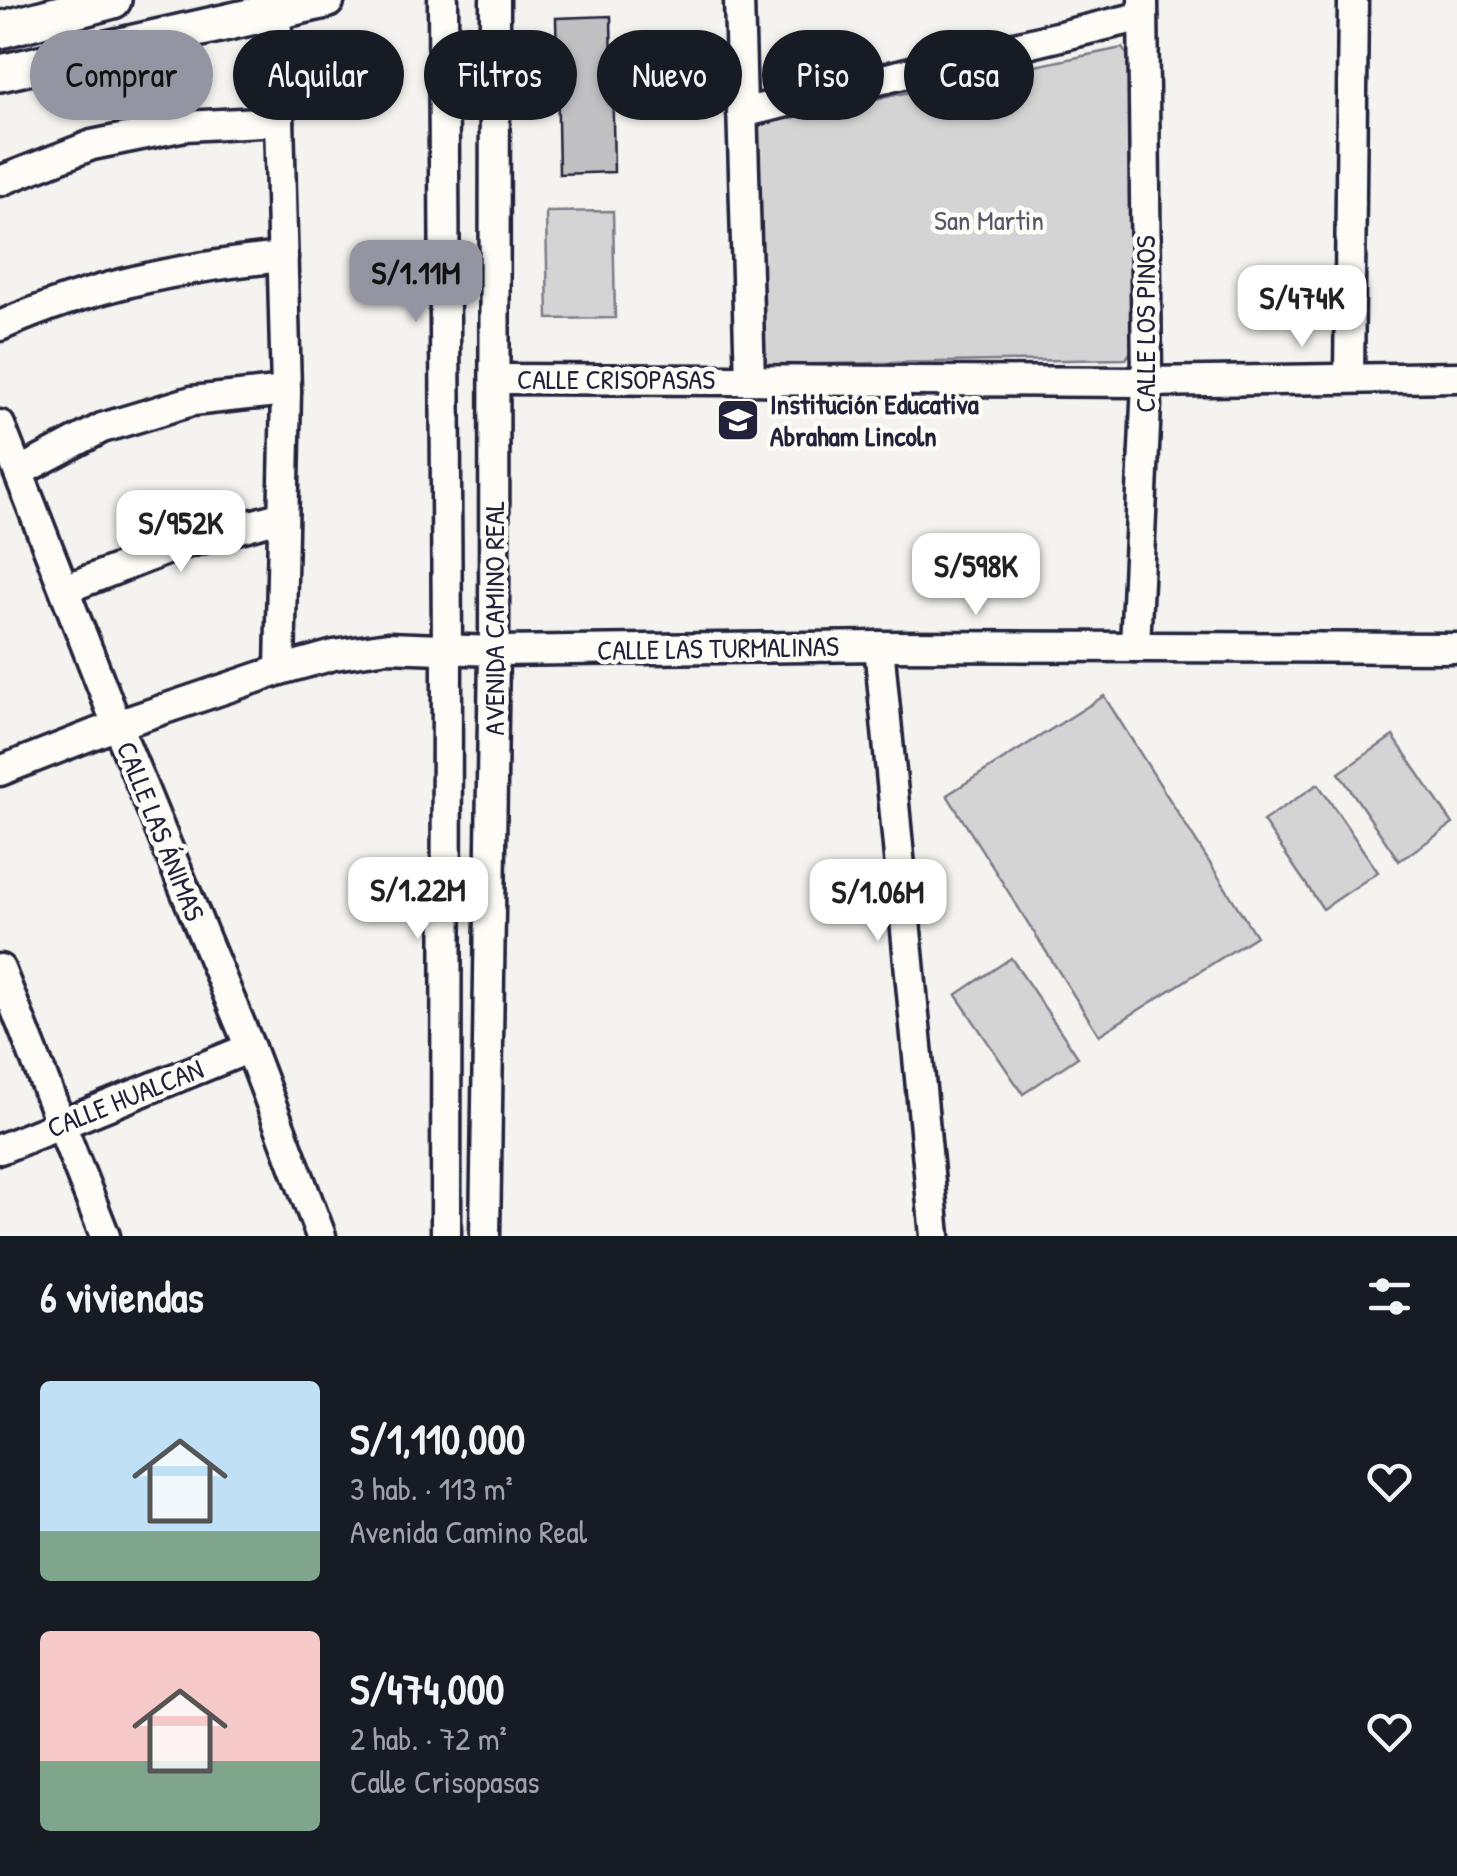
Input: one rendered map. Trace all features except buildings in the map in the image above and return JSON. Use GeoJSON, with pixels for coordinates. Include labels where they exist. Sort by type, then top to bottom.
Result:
{"type":"FeatureCollection","features":[{"type":"Feature","properties":{"kind":"main road"},"geometry":{"type":"LineString","coordinates":[[0,30],[113,0]]}},
{"type":"Feature","properties":{"kind":"main road"},"geometry":{"type":"LineString","coordinates":[[0,73],[276,6],[326,0]]}},
{"type":"Feature","properties":{"kind":"street","name":"AVENIDA CAMINO REAL"},"geometry":{"type":"LineString","coordinates":[[443,0],[446,1236]]}},
{"type":"Feature","properties":{"kind":"street","name":"AVENIDA CAMINO REAL"},"geometry":{"type":"LineString","coordinates":[[485,1236],[494,650],[496,0]]}},
{"type":"Feature","properties":{"kind":"street"},"geometry":{"type":"LineString","coordinates":[[739,0],[740,30]]}},
{"type":"Feature","properties":{"kind":"street"},"geometry":{"type":"LineString","coordinates":[[1349,378],[1353,0]]}},
{"type":"Feature","properties":{"kind":"street"},"geometry":{"type":"LineString","coordinates":[[276,6],[286,391],[280,670]]}},
{"type":"Feature","properties":{"kind":"street"},"geometry":{"type":"LineString","coordinates":[[750,380],[742,113],[1143,8]]}},
{"type":"Feature","properties":{"kind":"street","name":"CALLE LOS PINOS"},"geometry":{"type":"LineString","coordinates":[[1135,647],[1147,382],[1143,8]]}},
{"type":"Feature","properties":{"kind":"street"},"geometry":{"type":"LineString","coordinates":[[0,181],[110,141],[185,126],[279,121]]}},
{"type":"Feature","properties":{"kind":"street"},"geometry":{"type":"LineString","coordinates":[[0,326],[42,307],[120,282],[201,265],[283,257]]}},
{"type":"Feature","properties":{"kind":"street","name":"CALLE CRISOPASAS"},"geometry":{"type":"LineString","coordinates":[[494,378],[1147,382],[1457,377]]}},
{"type":"Feature","properties":{"kind":"street"},"geometry":{"type":"LineString","coordinates":[[14,485],[102,428],[192,401],[286,391]]}},
{"type":"Feature","properties":{"kind":"street","name":"CALLE LAS ÁNIMAS"},"geometry":{"type":"LineString","coordinates":[[0,426],[14,485],[65,589],[250,1048],[321,1236]]}},
{"type":"Feature","properties":{"kind":"street"},"geometry":{"type":"LineString","coordinates":[[65,589],[179,545],[284,516]]}},
{"type":"Feature","properties":{"kind":"street"},"geometry":{"type":"LineString","coordinates":[[878,646],[935,1236]]}},
{"type":"Feature","properties":{"kind":"street","name":"CALLE LAS TURMALINAS"},"geometry":{"type":"LineString","coordinates":[[0,771],[280,670],[334,655],[388,647],[1457,648]]}},
{"type":"Feature","properties":{"kind":"street"},"geometry":{"type":"LineString","coordinates":[[0,969],[105,1236]]}},
{"type":"Feature","properties":{"kind":"street","name":"CALLE HUALCAN"},"geometry":{"type":"LineString","coordinates":[[0,1149],[250,1048]]}},
{"type":"Feature","properties":{"kind":"green space","name":"San Martin"},"geometry":{"type":"Polygon","coordinates":[[[1122,48],[1133,62],[1134,347],[1126,359],[764,365],[751,125],[775,120],[884,120],[884,97],[904,93],[904,120],[1034,120],[1034,66],[1122,48]]]}},
{"type":"Feature","properties":{"kind":"green space"},"geometry":{"type":"Polygon","coordinates":[[[613,211],[615,318],[548,319],[546,212],[613,211]]]}},
{"type":"Feature","properties":{"kind":"green space"},"geometry":{"type":"Polygon","coordinates":[[[1104,696],[1256,936],[1099,1035],[947,795],[1104,696]]]}},
{"type":"Feature","properties":{"kind":"green space"},"geometry":{"type":"Polygon","coordinates":[[[1393,736],[1453,824],[1399,861],[1339,773],[1393,736]]]}},
{"type":"Feature","properties":{"kind":"green space"},"geometry":{"type":"Polygon","coordinates":[[[1318,784],[1378,872],[1323,909],[1263,821],[1318,784]]]}},
{"type":"Feature","properties":{"kind":"green space"},"geometry":{"type":"Polygon","coordinates":[[[1011,958],[1078,1057],[1023,1094],[956,995],[1011,958]]]}},
{"type":"Feature","properties":{"kind":"place","name":"Institución Educativa Abraham Lincoln"},"geometry":{"type":"Point","coordinates":[738,420]}}]}
